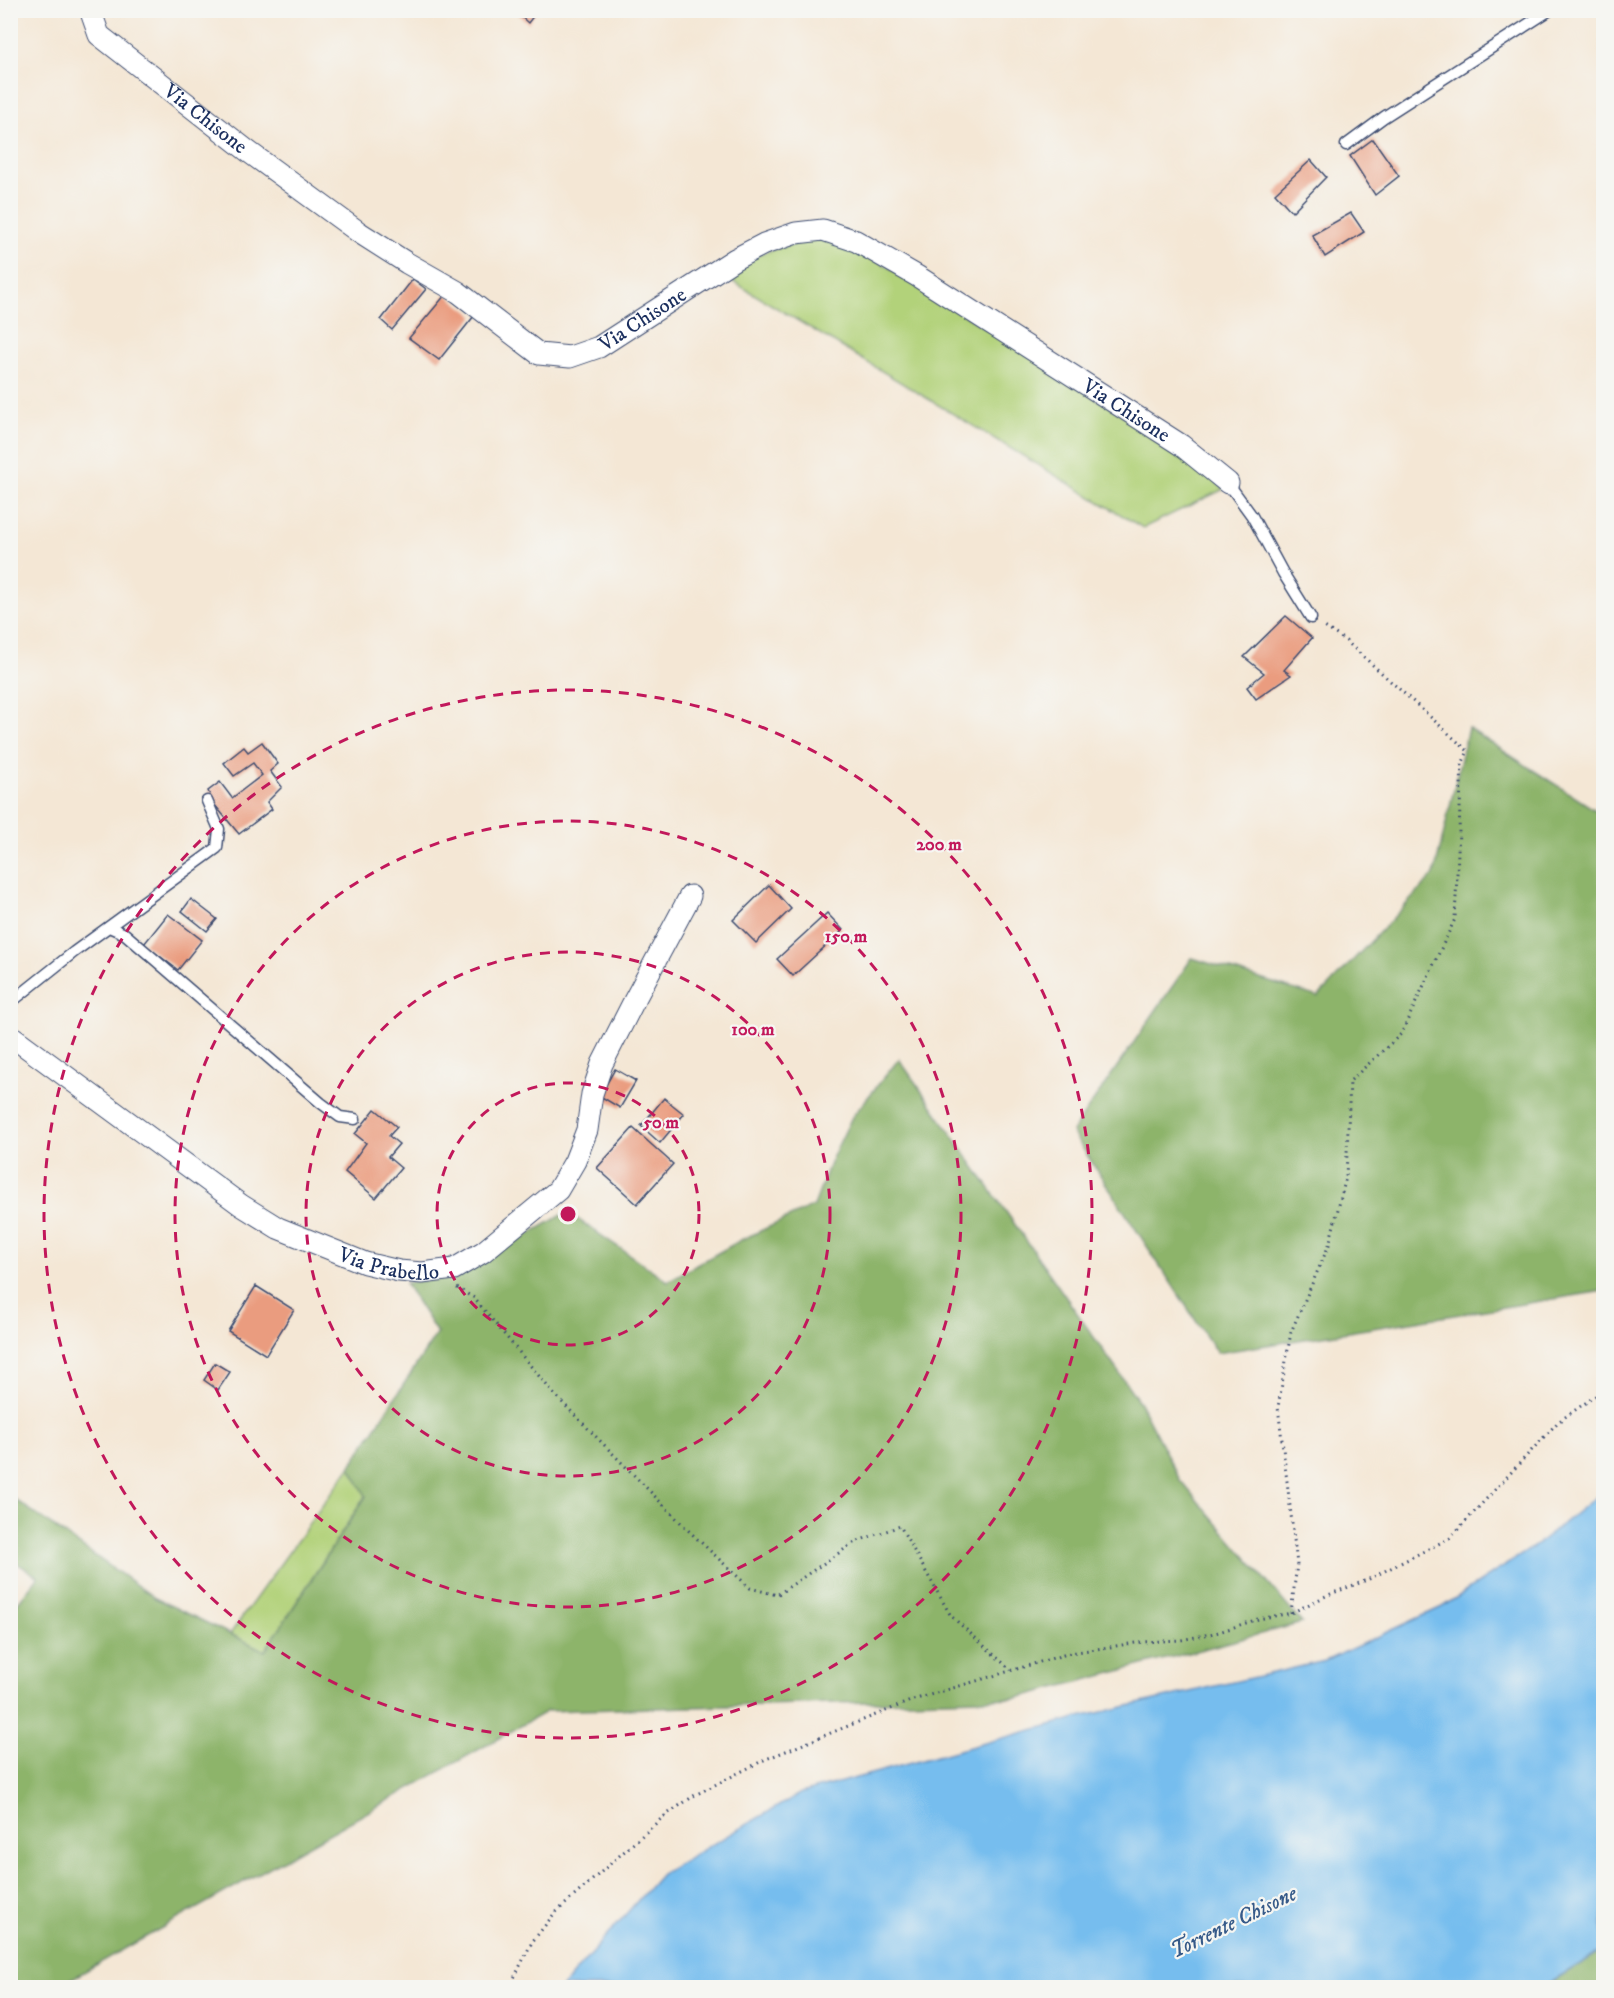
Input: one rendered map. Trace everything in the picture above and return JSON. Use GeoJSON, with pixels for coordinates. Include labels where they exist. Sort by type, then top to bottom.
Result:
{"type":"FeatureCollection","features":[{"type":"Feature","properties":{"kind":"street","name":"Via Chisone"},"geometry":{"type":"LineString","coordinates":[[94,10],[92,15],[99,35],[249,152],[360,233],[458,292],[539,354],[570,357],[599,347],[735,259],[764,244],[796,233],[823,230],[856,241],[917,276],[1181,445],[1228,483]]}},
{"type":"Feature","properties":{"kind":"street","name":"Via Prabello"},"geometry":{"type":"LineString","coordinates":[[10,1035],[241,1205],[278,1228],[365,1263],[399,1271],[422,1273],[453,1269],[483,1252],[558,1190],[575,1161],[587,1130],[592,1094],[602,1064],[690,896]]}},
{"type":"Feature","properties":{"kind":"lane"},"geometry":{"type":"LineString","coordinates":[[1346,145],[1384,117],[1550,10]]}},
{"type":"Feature","properties":{"kind":"lane"},"geometry":{"type":"LineString","coordinates":[[1228,483],[1252,516],[1311,618]]}},
{"type":"Feature","properties":{"kind":"lane"},"geometry":{"type":"LineString","coordinates":[[10,1003],[217,848],[219,830],[207,801]]}},
{"type":"Feature","properties":{"kind":"lane"},"geometry":{"type":"LineString","coordinates":[[109,927],[125,934],[321,1103],[340,1117],[355,1119]]}},
{"type":"Feature","properties":{"kind":"path"},"geometry":{"type":"LineString","coordinates":[[1291,1613],[1297,1564],[1278,1407],[1291,1332],[1329,1245],[1346,1177],[1350,1081],[1401,1034],[1455,919],[1462,764],[1468,751],[1346,642],[1311,618]]}},
{"type":"Feature","properties":{"kind":"path"},"geometry":{"type":"LineString","coordinates":[[454,1286],[474,1298],[554,1394],[691,1533],[750,1588],[777,1595],[855,1542],[900,1526],[951,1616],[1011,1670]]}},
{"type":"Feature","properties":{"kind":"path"},"geometry":{"type":"LineString","coordinates":[[509,1988],[532,1942],[554,1914],[663,1817],[695,1796],[766,1759],[876,1714],[1011,1670],[1070,1653],[1142,1642],[1181,1640],[1219,1632],[1258,1619],[1291,1613],[1367,1580],[1450,1538],[1558,1422],[1604,1390]]}},
{"type":"Feature","properties":{"kind":"green space"},"geometry":{"type":"Polygon","coordinates":[[[821,236],[852,244],[1177,449],[1224,489],[1143,528],[722,275],[748,257],[821,236]]]}},
{"type":"Feature","properties":{"kind":"green space"},"geometry":{"type":"Polygon","coordinates":[[[1468,728],[1603,815],[1603,1291],[1217,1353],[1072,1132],[1192,958],[1318,997],[1434,875],[1468,728]]]}},
{"type":"Feature","properties":{"kind":"green space"},"geometry":{"type":"Polygon","coordinates":[[[899,1059],[1140,1403],[1180,1480],[1302,1623],[1017,1698],[547,1711],[57,1987],[11,1987],[11,1611],[38,1577],[11,1559],[10,1496],[155,1598],[265,1651],[366,1496],[350,1467],[437,1333],[405,1283],[456,1276],[567,1212],[668,1281],[741,1240],[814,1206],[832,1158],[852,1117],[899,1059]]]}},
{"type":"Feature","properties":{"kind":"green space"},"geometry":{"type":"Polygon","coordinates":[[[350,1467],[366,1495],[265,1651],[230,1634],[350,1467]]]}},
{"type":"Feature","properties":{"kind":"green space"},"geometry":{"type":"Polygon","coordinates":[[[1603,1950],[1603,1987],[1542,1988],[1543,1987],[1603,1950]]]}},
{"type":"Feature","properties":{"kind":"water","name":"Torrente Chisone"},"geometry":{"type":"Polygon","coordinates":[[[1603,1491],[1603,1950],[1542,1987],[562,1987],[661,1874],[801,1793],[1080,1717],[1325,1661],[1442,1607],[1538,1544],[1603,1491]]]}},
{"type":"Feature","properties":{"kind":"building"},"geometry":{"type":"Polygon","coordinates":[[[514,10],[538,10],[528,23],[514,10]]]}},
{"type":"Feature","properties":{"kind":"building"},"geometry":{"type":"Polygon","coordinates":[[[1373,139],[1399,176],[1375,195],[1350,156],[1373,139]]]}},
{"type":"Feature","properties":{"kind":"building"},"geometry":{"type":"Polygon","coordinates":[[[1311,160],[1326,177],[1292,212],[1275,193],[1311,160]]]}},
{"type":"Feature","properties":{"kind":"building"},"geometry":{"type":"Polygon","coordinates":[[[1351,213],[1364,232],[1325,257],[1312,235],[1351,213]]]}},
{"type":"Feature","properties":{"kind":"building"},"geometry":{"type":"Polygon","coordinates":[[[413,279],[426,289],[392,330],[381,320],[413,279]]]}},
{"type":"Feature","properties":{"kind":"building"},"geometry":{"type":"Polygon","coordinates":[[[446,294],[474,316],[439,360],[409,338],[446,294]]]}},
{"type":"Feature","properties":{"kind":"building"},"geometry":{"type":"Polygon","coordinates":[[[1286,616],[1312,638],[1284,670],[1291,675],[1256,699],[1247,687],[1264,673],[1244,657],[1286,616]]]}},
{"type":"Feature","properties":{"kind":"building"},"geometry":{"type":"Polygon","coordinates":[[[262,742],[278,764],[270,771],[282,787],[267,802],[272,809],[239,834],[214,804],[208,791],[220,782],[232,798],[262,775],[253,763],[234,776],[224,763],[244,747],[248,752],[262,742]]]}},
{"type":"Feature","properties":{"kind":"building"},"geometry":{"type":"Polygon","coordinates":[[[769,885],[791,909],[756,943],[733,920],[769,885]]]}},
{"type":"Feature","properties":{"kind":"building"},"geometry":{"type":"Polygon","coordinates":[[[191,899],[217,919],[207,931],[182,911],[191,899]]]}},
{"type":"Feature","properties":{"kind":"building"},"geometry":{"type":"Polygon","coordinates":[[[827,913],[843,930],[793,976],[777,959],[827,913]]]}},
{"type":"Feature","properties":{"kind":"building"},"geometry":{"type":"Polygon","coordinates":[[[168,914],[202,940],[178,970],[144,944],[168,914]]]}},
{"type":"Feature","properties":{"kind":"building"},"geometry":{"type":"Polygon","coordinates":[[[615,1069],[636,1081],[620,1108],[600,1096],[615,1069]]]}},
{"type":"Feature","properties":{"kind":"building"},"geometry":{"type":"Polygon","coordinates":[[[664,1098],[684,1114],[660,1143],[641,1126],[664,1098]]]}},
{"type":"Feature","properties":{"kind":"building"},"geometry":{"type":"Polygon","coordinates":[[[375,1109],[397,1127],[389,1136],[399,1144],[388,1157],[401,1168],[376,1198],[345,1172],[366,1143],[355,1134],[375,1109]]]}},
{"type":"Feature","properties":{"kind":"building"},"geometry":{"type":"Polygon","coordinates":[[[633,1128],[673,1164],[637,1204],[597,1168],[633,1128]]]}},
{"type":"Feature","properties":{"kind":"building"},"geometry":{"type":"Polygon","coordinates":[[[256,1286],[294,1310],[266,1355],[228,1331],[256,1286]]]}},
{"type":"Feature","properties":{"kind":"building"},"geometry":{"type":"Polygon","coordinates":[[[215,1363],[230,1372],[218,1390],[204,1380],[215,1363]]]}}]}
